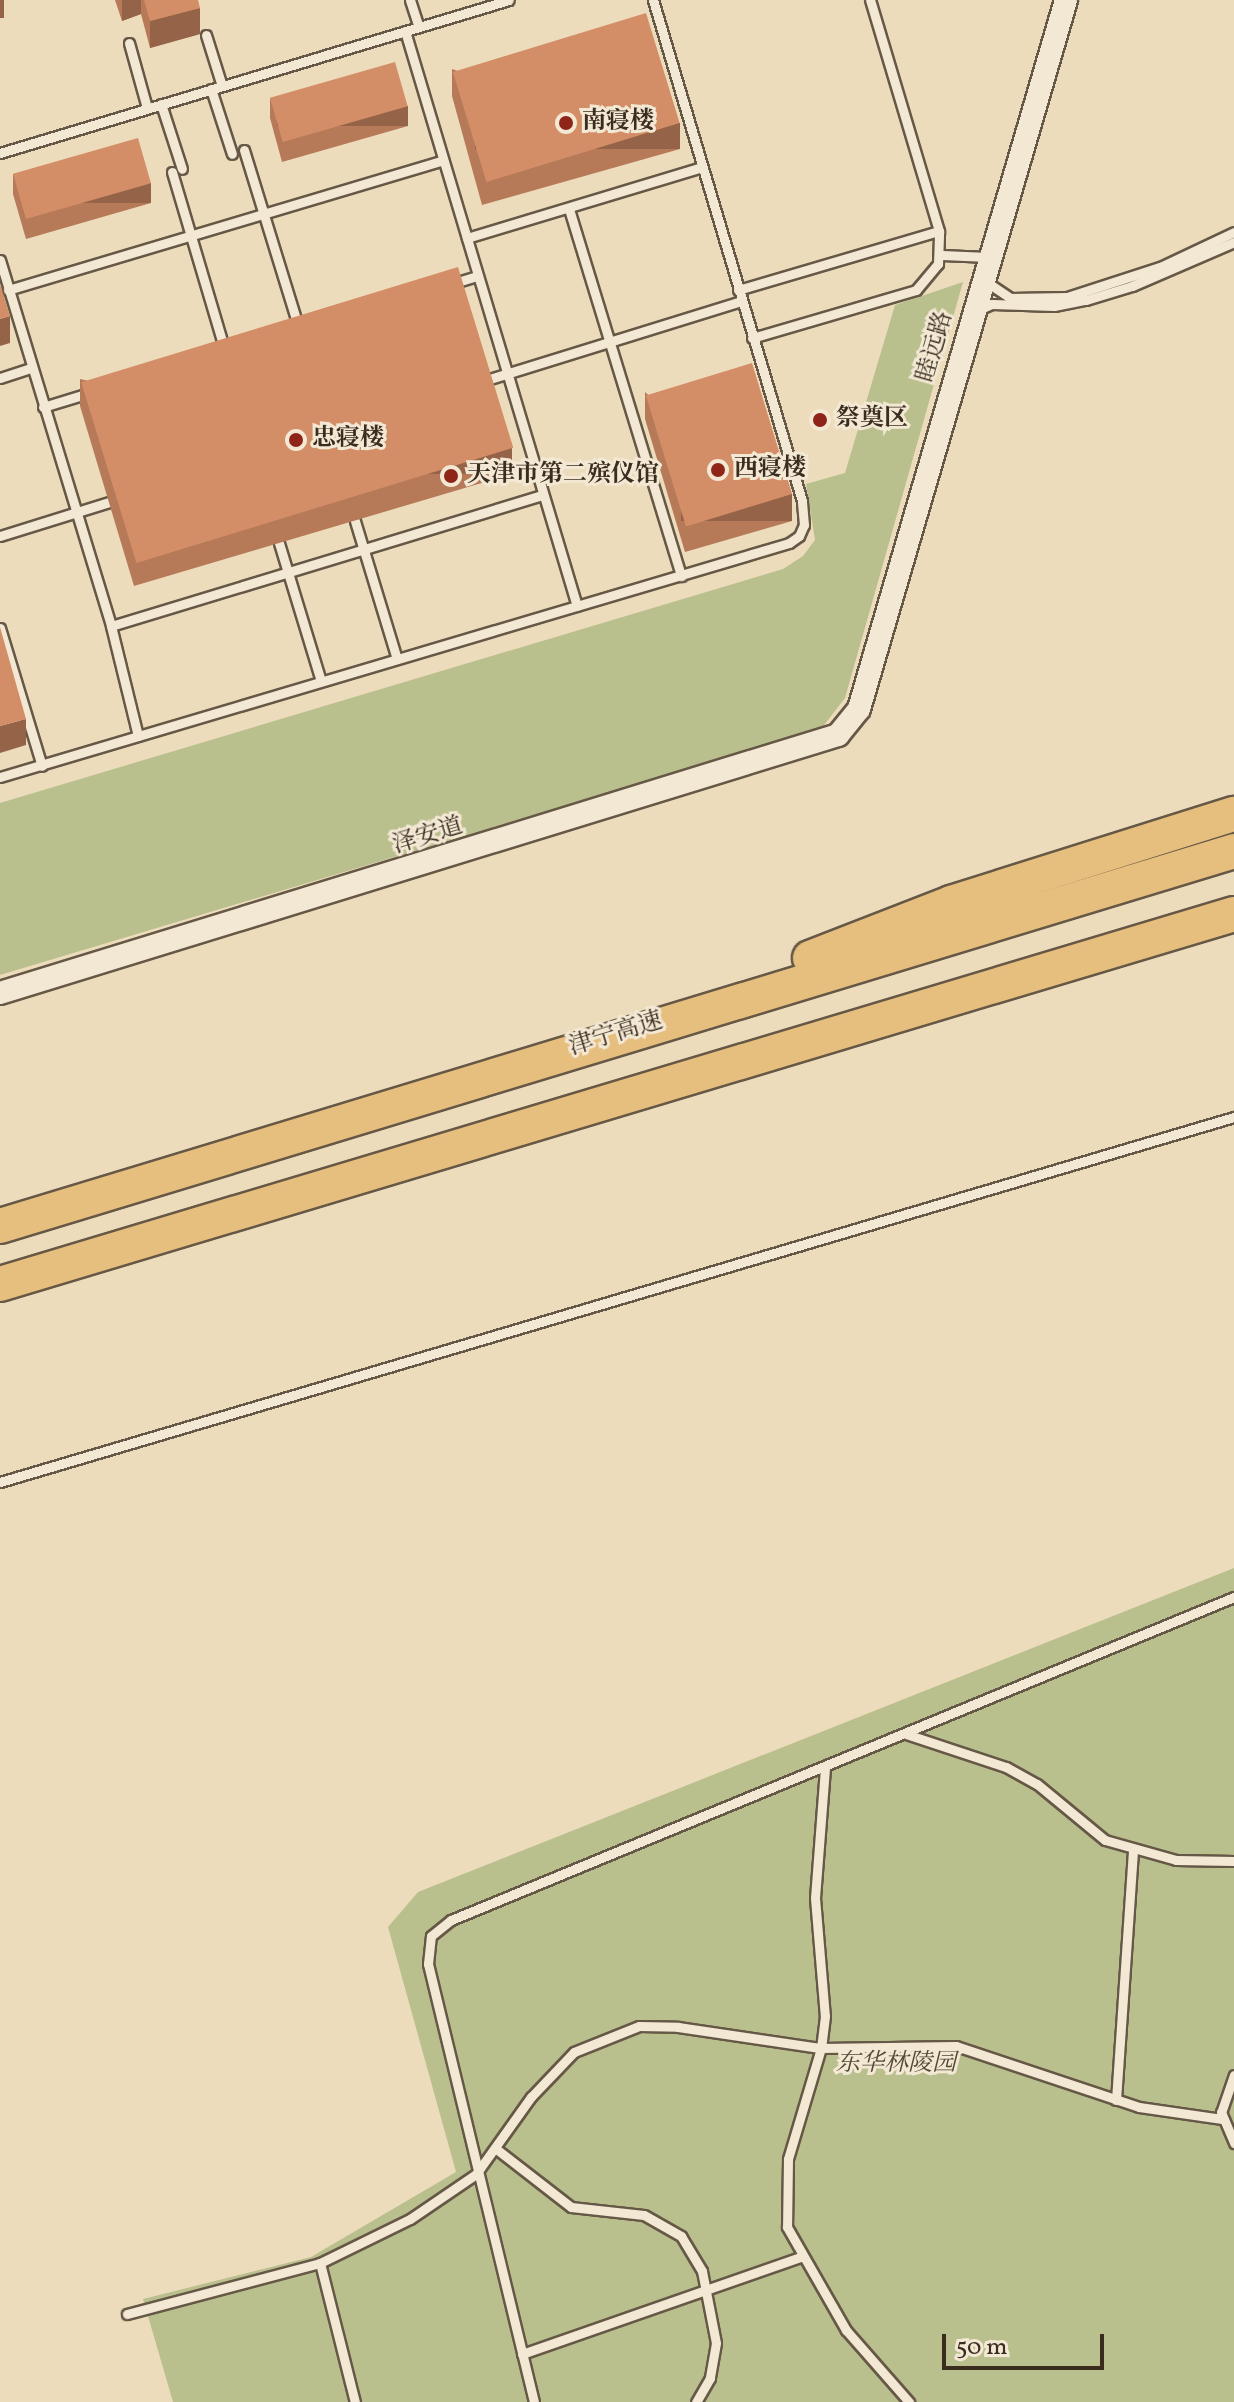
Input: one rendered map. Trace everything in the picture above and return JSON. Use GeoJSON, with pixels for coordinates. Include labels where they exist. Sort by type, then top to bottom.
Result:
{"type":"FeatureCollection","features":[{"type":"Feature","properties":{"kind":"highway"},"geometry":{"type":"LineString","coordinates":[[669,1019],[951,903],[1234,814]]}},
{"type":"Feature","properties":{"kind":"highway","name":"津宁高速"},"geometry":{"type":"LineString","coordinates":[[0,1226],[669,1019],[1234,851]]}},
{"type":"Feature","properties":{"kind":"highway"},"geometry":{"type":"LineString","coordinates":[[0,1284],[195,1223],[852,1031],[1234,914]]}},
{"type":"Feature","properties":{"kind":"highway"},"geometry":{"type":"LineString","coordinates":[[852,1031],[1234,937]]}},
{"type":"Feature","properties":{"kind":"street","name":"睦远路"},"geometry":{"type":"LineString","coordinates":[[859,709],[986,263],[1066,0]]}},
{"type":"Feature","properties":{"kind":"street","name":"泽安道"},"geometry":{"type":"LineString","coordinates":[[0,993],[811,747],[838,735],[859,709]]}},
{"type":"Feature","properties":{"kind":"lane"},"geometry":{"type":"LineString","coordinates":[[410,0],[419,27]]}},
{"type":"Feature","properties":{"kind":"lane"},"geometry":{"type":"LineString","coordinates":[[0,153],[509,0]]}},
{"type":"Feature","properties":{"kind":"lane"},"geometry":{"type":"LineString","coordinates":[[0,777],[789,543],[804,525],[802,501],[653,0]]}},
{"type":"Feature","properties":{"kind":"lane"},"geometry":{"type":"LineString","coordinates":[[752,338],[916,290],[942,255],[939,231],[870,0]]}},
{"type":"Feature","properties":{"kind":"lane"},"geometry":{"type":"LineString","coordinates":[[405,31],[577,606]]}},
{"type":"Feature","properties":{"kind":"lane"},"geometry":{"type":"LineString","coordinates":[[206,35],[222,86]]}},
{"type":"Feature","properties":{"kind":"lane"},"geometry":{"type":"LineString","coordinates":[[129,43],[147,108]]}},
{"type":"Feature","properties":{"kind":"lane"},"geometry":{"type":"LineString","coordinates":[[211,89],[232,154]]}},
{"type":"Feature","properties":{"kind":"lane"},"geometry":{"type":"LineString","coordinates":[[161,104],[191,235],[229,362]]}},
{"type":"Feature","properties":{"kind":"lane"},"geometry":{"type":"LineString","coordinates":[[244,150],[302,340]]}},
{"type":"Feature","properties":{"kind":"lane"},"geometry":{"type":"LineString","coordinates":[[8,290],[443,160]]}},
{"type":"Feature","properties":{"kind":"lane"},"geometry":{"type":"LineString","coordinates":[[467,238],[702,167]]}},
{"type":"Feature","properties":{"kind":"lane"},"geometry":{"type":"LineString","coordinates":[[569,209],[681,576]]}},
{"type":"Feature","properties":{"kind":"lane"},"geometry":{"type":"LineString","coordinates":[[738,290],[939,231]]}},
{"type":"Feature","properties":{"kind":"lane"},"geometry":{"type":"LineString","coordinates":[[942,255],[986,263],[987,282],[1000,295],[1067,297],[1129,279],[1234,232]]}},
{"type":"Feature","properties":{"kind":"lane"},"geometry":{"type":"LineString","coordinates":[[970,321],[992,304],[1054,306],[1098,297],[1234,242]]}},
{"type":"Feature","properties":{"kind":"lane"},"geometry":{"type":"LineString","coordinates":[[0,260],[111,626],[138,736]]}},
{"type":"Feature","properties":{"kind":"lane"},"geometry":{"type":"LineString","coordinates":[[433,289],[478,276]]}},
{"type":"Feature","properties":{"kind":"lane"},"geometry":{"type":"LineString","coordinates":[[483,381],[742,301]]}},
{"type":"Feature","properties":{"kind":"lane"},"geometry":{"type":"LineString","coordinates":[[284,333],[314,325]]}},
{"type":"Feature","properties":{"kind":"lane"},"geometry":{"type":"LineString","coordinates":[[210,356],[240,347]]}},
{"type":"Feature","properties":{"kind":"lane"},"geometry":{"type":"LineString","coordinates":[[0,378],[31,368]]}},
{"type":"Feature","properties":{"kind":"lane"},"geometry":{"type":"LineString","coordinates":[[43,407],[104,388]]}},
{"type":"Feature","properties":{"kind":"lane"},"geometry":{"type":"LineString","coordinates":[[111,626],[543,495]]}},
{"type":"Feature","properties":{"kind":"lane"},"geometry":{"type":"LineString","coordinates":[[0,536],[109,502]]}},
{"type":"Feature","properties":{"kind":"lane"},"geometry":{"type":"LineString","coordinates":[[355,521],[397,659]]}},
{"type":"Feature","properties":{"kind":"lane"},"geometry":{"type":"LineString","coordinates":[[279,543],[321,681]]}},
{"type":"Feature","properties":{"kind":"lane"},"geometry":{"type":"LineString","coordinates":[[0,628],[42,766]]}},
{"type":"Feature","properties":{"kind":"lane"},"geometry":{"type":"LineString","coordinates":[[0,1482],[1234,1117]]}},
{"type":"Feature","properties":{"kind":"lane"},"geometry":{"type":"LineString","coordinates":[[534,2402],[476,2174],[428,1964],[431,1936],[451,1920],[1234,1597]]}},
{"type":"Feature","properties":{"kind":"lane"},"geometry":{"type":"LineString","coordinates":[[906,1733],[1006,1767],[1037,1784],[1083,1826],[1133,1850],[1176,1860],[1234,1861]]}},
{"type":"Feature","properties":{"kind":"lane"},"geometry":{"type":"LineString","coordinates":[[825,1768],[815,1898],[825,2016],[821,2048],[788,2159],[787,2227],[800,2257],[846,2330],[909,2402]]}},
{"type":"Feature","properties":{"kind":"lane"},"geometry":{"type":"LineString","coordinates":[[1116,2100],[1133,1850]]}},
{"type":"Feature","properties":{"kind":"lane"},"geometry":{"type":"LineString","coordinates":[[127,2314],[320,2263],[410,2219],[476,2174],[556,2067],[574,2052],[639,2026],[678,2027],[821,2048],[956,2046],[1116,2100],[1222,2119]]}},
{"type":"Feature","properties":{"kind":"lane"},"geometry":{"type":"LineString","coordinates":[[1234,2075],[1222,2098],[1222,2119],[1234,2143]]}},
{"type":"Feature","properties":{"kind":"lane"},"geometry":{"type":"LineString","coordinates":[[495,2148],[571,2207],[617,2209],[665,2224],[692,2252],[708,2291],[715,2359],[696,2402]]}},
{"type":"Feature","properties":{"kind":"lane"},"geometry":{"type":"LineString","coordinates":[[522,2354],[800,2257]]}},
{"type":"Feature","properties":{"kind":"lane"},"geometry":{"type":"LineString","coordinates":[[320,2263],[355,2402]]}},
{"type":"Feature","properties":{"kind":"green space"},"geometry":{"type":"Polygon","coordinates":[[[963,282],[845,698],[821,729],[0,975],[0,803],[783,569],[803,556],[815,540],[806,484],[845,473],[895,305],[963,282]]]}},
{"type":"Feature","properties":{"kind":"green space","name":"东华林陵园"},"geometry":{"type":"Polygon","coordinates":[[[1234,1568],[1234,2402],[173,2402],[143,2299],[311,2257],[456,2172],[388,1927],[418,1892],[1234,1568]]]}},
{"type":"Feature","properties":{"kind":"building"},"geometry":{"type":"Polygon","coordinates":[[[144,0],[198,0],[200,8],[150,21],[144,0]]]}},
{"type":"Feature","properties":{"kind":"building","name":"南寝楼"},"geometry":{"type":"Polygon","coordinates":[[[646,13],[680,123],[486,182],[453,72],[646,13]]]}},
{"type":"Feature","properties":{"kind":"building"},"geometry":{"type":"Polygon","coordinates":[[[395,62],[408,106],[283,142],[270,98],[395,62]]]}},
{"type":"Feature","properties":{"kind":"building"},"geometry":{"type":"Polygon","coordinates":[[[138,138],[151,183],[26,219],[13,174],[138,138]]]}},
{"type":"Feature","properties":{"kind":"building","name":"忠寝楼"},"geometry":{"type":"Polygon","coordinates":[[[458,267],[513,448],[136,563],[81,382],[458,267]]]}},
{"type":"Feature","properties":{"kind":"building"},"geometry":{"type":"Polygon","coordinates":[[[0,284],[10,316],[0,319],[0,284]]]}},
{"type":"Feature","properties":{"kind":"building","name":"西寝楼"},"geometry":{"type":"Polygon","coordinates":[[[752,363],[792,494],[686,526],[646,395],[752,363]]]}},
{"type":"Feature","properties":{"kind":"building"},"geometry":{"type":"Polygon","coordinates":[[[0,627],[26,719],[0,726],[0,627]]]}},
{"type":"Feature","properties":{"kind":"place","name":"南寝楼"},"geometry":{"type":"Point","coordinates":[566,123]}},
{"type":"Feature","properties":{"kind":"place","name":"祭奠区"},"geometry":{"type":"Point","coordinates":[820,420]}},
{"type":"Feature","properties":{"kind":"place","name":"忠寝楼"},"geometry":{"type":"Point","coordinates":[296,440]}},
{"type":"Feature","properties":{"kind":"place","name":"西寝楼"},"geometry":{"type":"Point","coordinates":[718,470]}},
{"type":"Feature","properties":{"kind":"place","name":"天津市第二殡仪馆"},"geometry":{"type":"Point","coordinates":[451,476]}}]}
